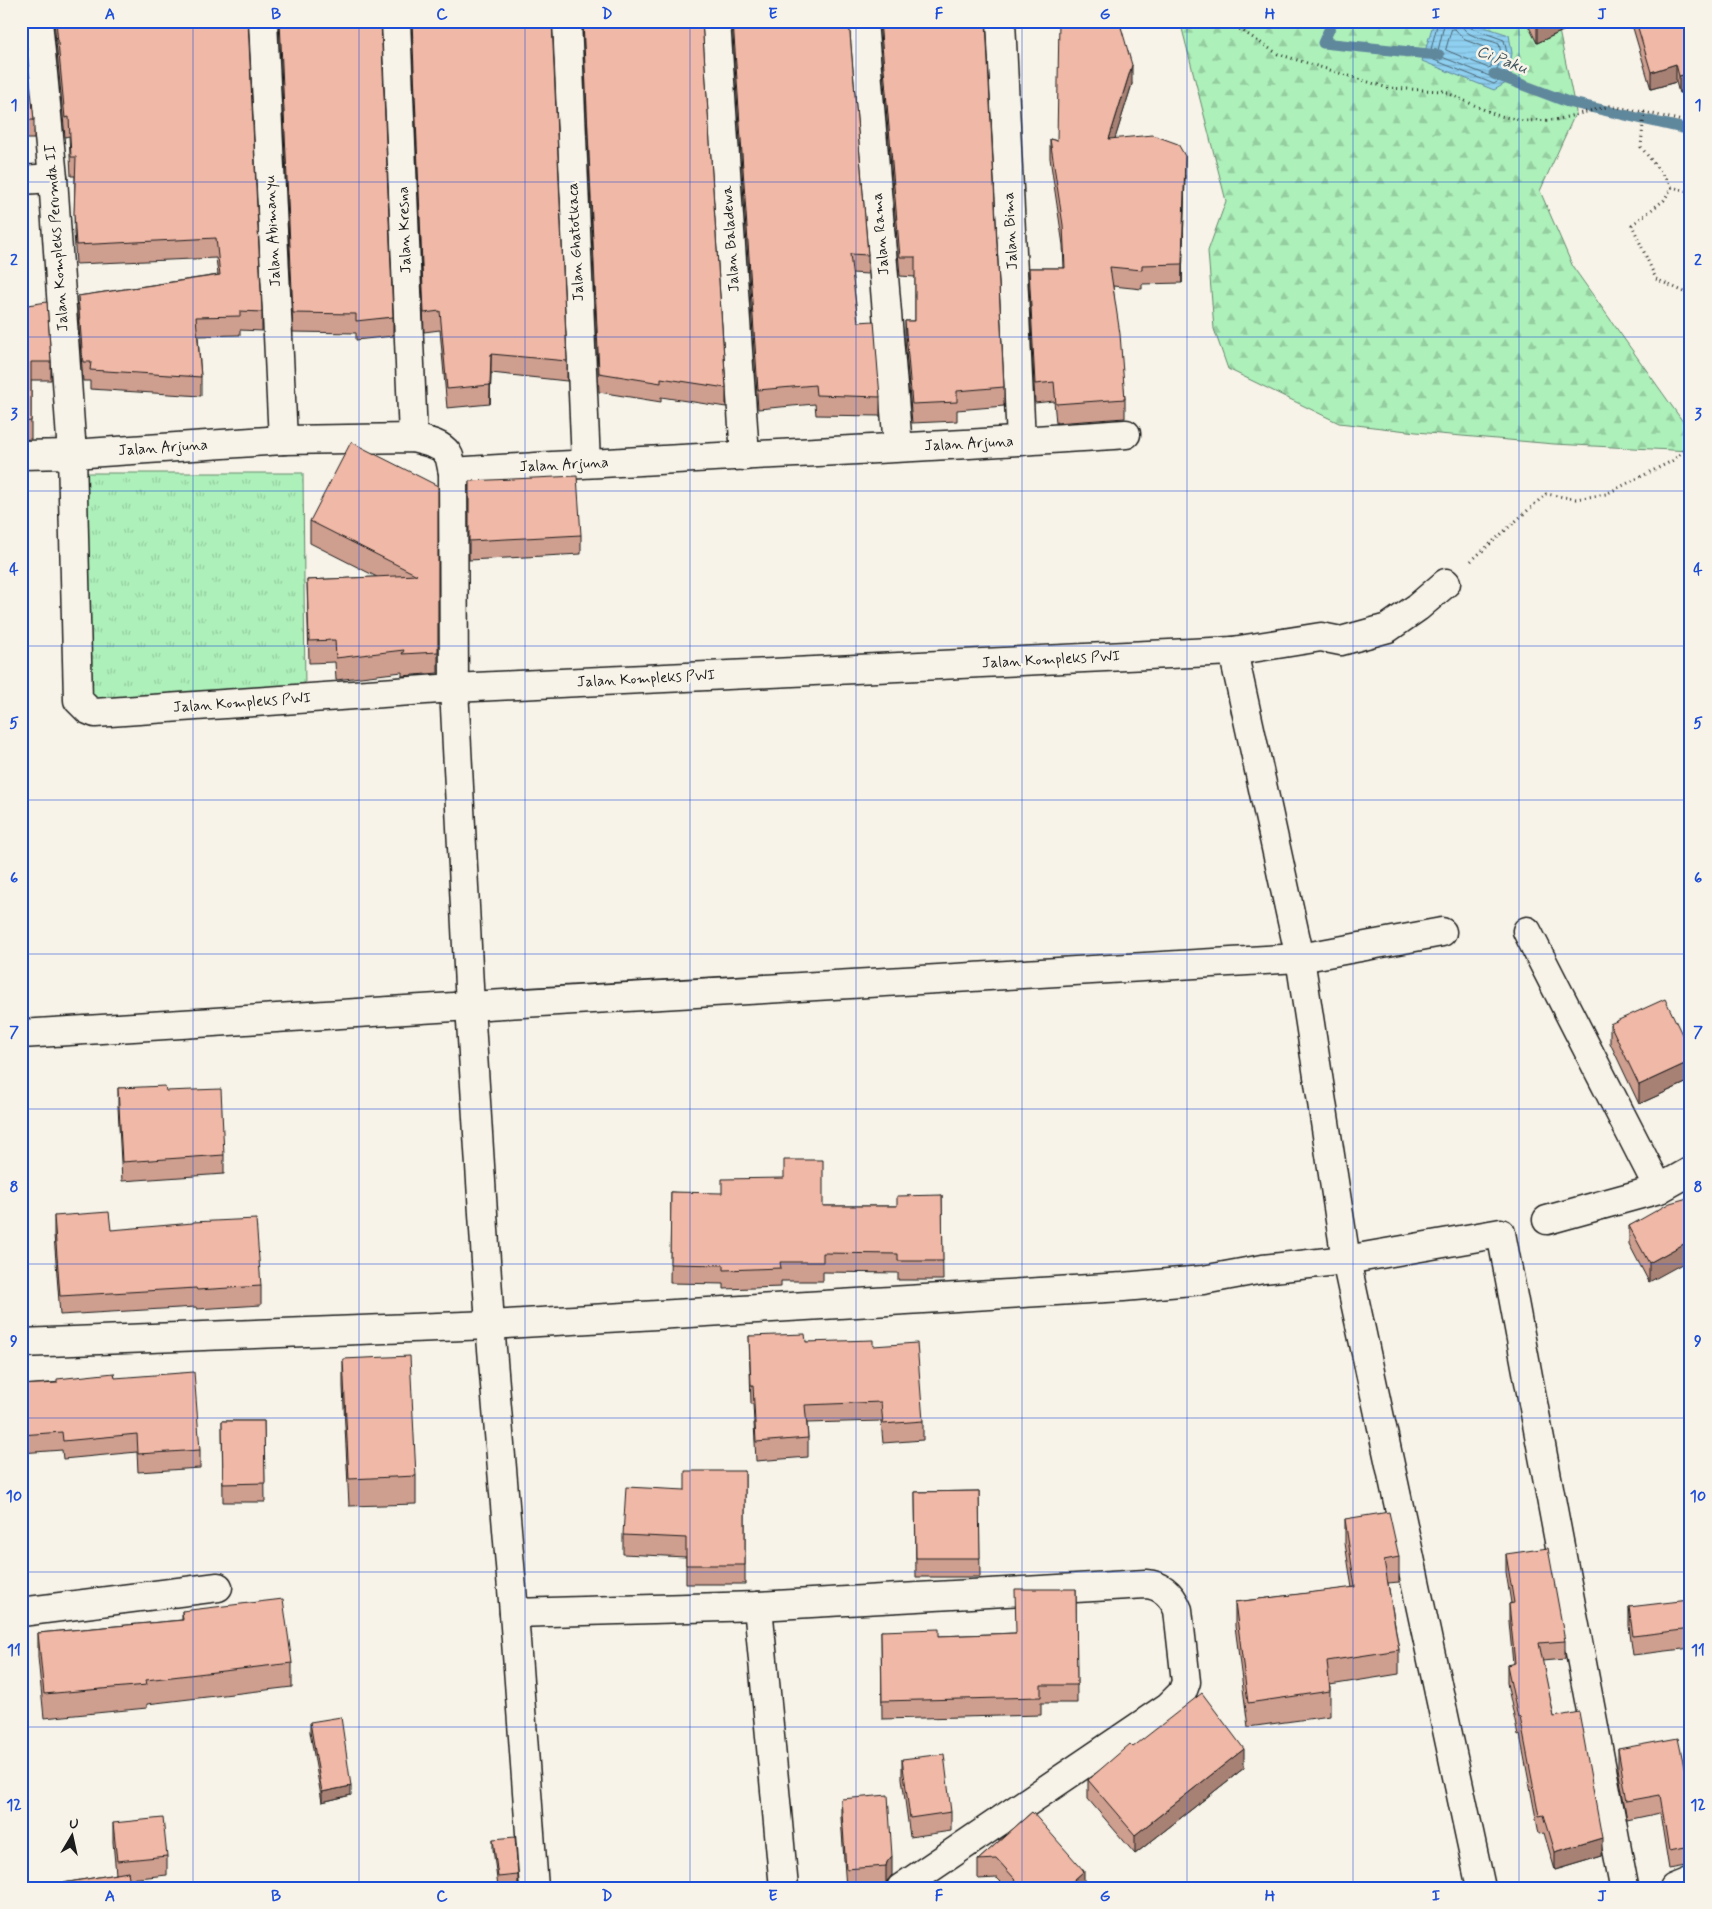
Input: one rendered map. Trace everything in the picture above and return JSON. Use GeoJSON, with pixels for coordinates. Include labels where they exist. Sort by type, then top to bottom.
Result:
{"type":"FeatureCollection","features":[{"type":"Feature","properties":{"kind":"street","name":"Jalan Kompleks Perumda II"},"geometry":{"type":"LineString","coordinates":[[38,21],[53,178],[72,454]]}},
{"type":"Feature","properties":{"kind":"street","name":"Jalan Abimanyu"},"geometry":{"type":"LineString","coordinates":[[263,21],[283,440]]}},
{"type":"Feature","properties":{"kind":"street","name":"Jalan Kresna"},"geometry":{"type":"LineString","coordinates":[[396,21],[414,438]]}},
{"type":"Feature","properties":{"kind":"street","name":"Jalan Ghatotkaca"},"geometry":{"type":"LineString","coordinates":[[566,21],[586,464]]}},
{"type":"Feature","properties":{"kind":"street","name":"Jalan Baladewa"},"geometry":{"type":"LineString","coordinates":[[716,21],[745,456]]}},
{"type":"Feature","properties":{"kind":"street","name":"Jalan Rama"},"geometry":{"type":"LineString","coordinates":[[863,21],[898,447]]}},
{"type":"Feature","properties":{"kind":"street","name":"Jalan Bima"},"geometry":{"type":"LineString","coordinates":[[1001,21],[1021,441]]}},
{"type":"Feature","properties":{"kind":"street"},"geometry":{"type":"LineString","coordinates":[[21,180],[53,178]]}},
{"type":"Feature","properties":{"kind":"street","name":"Jalan Arjuna"},"geometry":{"type":"LineString","coordinates":[[21,455],[72,454],[283,440],[414,438],[432,443],[447,452],[453,472],[1126,434]]}},
{"type":"Feature","properties":{"kind":"street","name":"Jalan Kompleks PWI"},"geometry":{"type":"LineString","coordinates":[[72,454],[78,700],[88,710],[95,713],[454,688],[1233,651],[1321,637],[1341,641],[1388,628],[1418,607],[1446,582]]}},
{"type":"Feature","properties":{"kind":"street"},"geometry":{"type":"LineString","coordinates":[[453,472],[454,688],[470,1006],[490,1325],[534,1888]]}},
{"type":"Feature","properties":{"kind":"street"},"geometry":{"type":"LineString","coordinates":[[1233,651],[1300,958],[1346,1260],[1481,1888]]}},
{"type":"Feature","properties":{"kind":"street"},"geometry":{"type":"LineString","coordinates":[[1527,931],[1659,1189]]}},
{"type":"Feature","properties":{"kind":"street"},"geometry":{"type":"LineString","coordinates":[[21,1034],[1300,958],[1442,932]]}},
{"type":"Feature","properties":{"kind":"street"},"geometry":{"type":"LineString","coordinates":[[1547,1220],[1659,1189],[1691,1171]]}},
{"type":"Feature","properties":{"kind":"street"},"geometry":{"type":"LineString","coordinates":[[21,1343],[490,1325],[1123,1287],[1203,1280],[1263,1269],[1346,1260],[1501,1233],[1626,1887]]}},
{"type":"Feature","properties":{"kind":"street"},"geometry":{"type":"LineString","coordinates":[[514,1613],[758,1606],[1146,1584],[1155,1584],[1166,1591],[1174,1600],[1178,1610],[1186,1682],[1182,1693],[1169,1706],[901,1888]]}},
{"type":"Feature","properties":{"kind":"street"},"geometry":{"type":"LineString","coordinates":[[21,1612],[218,1586]]}},
{"type":"Feature","properties":{"kind":"street"},"geometry":{"type":"LineString","coordinates":[[758,1606],[784,1888]]}},
{"type":"Feature","properties":{"kind":"street"},"geometry":{"type":"LineString","coordinates":[[1674,1888],[1691,1881]]}},
{"type":"Feature","properties":{"kind":"path"},"geometry":{"type":"LineString","coordinates":[[1227,21],[1278,54],[1388,88],[1443,91],[1496,115],[1524,121],[1555,120],[1610,106],[1691,123]]}},
{"type":"Feature","properties":{"kind":"path"},"geometry":{"type":"LineString","coordinates":[[1644,112],[1641,147],[1672,187],[1691,192]]}},
{"type":"Feature","properties":{"kind":"path"},"geometry":{"type":"LineString","coordinates":[[1672,187],[1664,200],[1632,225],[1656,278],[1691,295]]}},
{"type":"Feature","properties":{"kind":"path"},"geometry":{"type":"LineString","coordinates":[[1446,582],[1546,494],[1576,499],[1606,494],[1674,460],[1691,442]]}},
{"type":"Feature","properties":{"kind":"green space"},"geometry":{"type":"Polygon","coordinates":[[[1180,21],[1557,21],[1576,112],[1540,191],[1573,267],[1691,433],[1691,451],[1554,444],[1339,423],[1228,369],[1214,329],[1208,251],[1226,201],[1180,21]]]}},
{"type":"Feature","properties":{"kind":"green space"},"geometry":{"type":"Polygon","coordinates":[[[69,473],[303,473],[305,694],[79,700],[69,473]]]}},
{"type":"Feature","properties":{"kind":"water"},"geometry":{"type":"Polygon","coordinates":[[[1434,21],[1466,21],[1509,35],[1512,53],[1508,82],[1494,90],[1422,61],[1434,21]]]}},
{"type":"Feature","properties":{"kind":"building"},"geometry":{"type":"Polygon","coordinates":[[[21,21],[24,21],[34,120],[21,120],[21,21]]]}},
{"type":"Feature","properties":{"kind":"building"},"geometry":{"type":"Polygon","coordinates":[[[56,21],[248,21],[262,312],[240,311],[240,316],[196,317],[201,377],[90,370],[91,362],[83,362],[78,296],[220,275],[216,238],[76,245],[74,213],[76,157],[71,157],[69,117],[65,118],[56,21]]]}},
{"type":"Feature","properties":{"kind":"building"},"geometry":{"type":"Polygon","coordinates":[[[280,21],[381,21],[393,317],[356,321],[356,314],[293,313],[280,21]]]}},
{"type":"Feature","properties":{"kind":"building"},"geometry":{"type":"Polygon","coordinates":[[[412,21],[552,21],[567,361],[491,354],[490,385],[447,389],[440,311],[424,313],[412,21]]]}},
{"type":"Feature","properties":{"kind":"building"},"geometry":{"type":"Polygon","coordinates":[[[583,21],[702,21],[726,388],[661,378],[661,383],[599,373],[583,21]]]}},
{"type":"Feature","properties":{"kind":"building"},"geometry":{"type":"Polygon","coordinates":[[[733,21],[849,21],[868,255],[850,254],[858,322],[874,321],[880,397],[816,395],[815,385],[758,390],[733,21]]]}},
{"type":"Feature","properties":{"kind":"building"},"geometry":{"type":"Polygon","coordinates":[[[880,21],[986,21],[1004,387],[957,391],[957,402],[912,404],[905,321],[915,321],[915,257],[900,257],[880,21]]]}},
{"type":"Feature","properties":{"kind":"building"},"geometry":{"type":"Polygon","coordinates":[[[1059,21],[1121,21],[1132,65],[1109,139],[1153,135],[1178,144],[1185,156],[1182,264],[1142,265],[1142,270],[1110,267],[1120,334],[1125,399],[1056,404],[1054,382],[1035,384],[1029,268],[1065,268],[1063,225],[1050,139],[1057,141],[1059,21]]]}},
{"type":"Feature","properties":{"kind":"building"},"geometry":{"type":"Polygon","coordinates":[[[1535,21],[1546,21],[1537,25],[1535,21]]]}},
{"type":"Feature","properties":{"kind":"building"},"geometry":{"type":"Polygon","coordinates":[[[1636,21],[1691,21],[1691,73],[1679,76],[1676,64],[1651,72],[1636,21]]]}},
{"type":"Feature","properties":{"kind":"building"},"geometry":{"type":"Polygon","coordinates":[[[47,302],[51,362],[31,362],[31,421],[21,422],[21,306],[47,302]]]}},
{"type":"Feature","properties":{"kind":"building"},"geometry":{"type":"Polygon","coordinates":[[[351,442],[438,486],[438,652],[402,654],[404,650],[336,658],[335,640],[309,641],[307,580],[417,575],[310,521],[351,442]]]}},
{"type":"Feature","properties":{"kind":"building"},"geometry":{"type":"Polygon","coordinates":[[[577,476],[581,535],[469,541],[469,481],[577,476]]]}},
{"type":"Feature","properties":{"kind":"building"},"geometry":{"type":"Polygon","coordinates":[[[1665,999],[1691,1053],[1691,1061],[1639,1085],[1610,1024],[1665,999]]]}},
{"type":"Feature","properties":{"kind":"building"},"geometry":{"type":"Polygon","coordinates":[[[165,1086],[166,1091],[221,1089],[224,1155],[122,1162],[118,1088],[165,1086]]]}},
{"type":"Feature","properties":{"kind":"building"},"geometry":{"type":"Polygon","coordinates":[[[784,1160],[823,1160],[823,1206],[897,1206],[897,1196],[942,1195],[943,1261],[898,1261],[898,1254],[823,1253],[823,1262],[780,1262],[781,1268],[724,1270],[724,1265],[670,1264],[671,1192],[722,1193],[722,1179],[784,1178],[784,1160]]]}},
{"type":"Feature","properties":{"kind":"building"},"geometry":{"type":"Polygon","coordinates":[[[1691,1197],[1691,1240],[1649,1263],[1629,1226],[1670,1203],[1691,1197]]]}},
{"type":"Feature","properties":{"kind":"building"},"geometry":{"type":"Polygon","coordinates":[[[109,1212],[111,1230],[193,1222],[256,1219],[261,1286],[60,1296],[54,1216],[109,1212]]]}},
{"type":"Feature","properties":{"kind":"building"},"geometry":{"type":"Polygon","coordinates":[[[805,1334],[806,1342],[873,1340],[873,1346],[917,1343],[923,1421],[883,1424],[881,1402],[805,1405],[808,1438],[756,1442],[749,1336],[805,1334]]]}},
{"type":"Feature","properties":{"kind":"building"},"geometry":{"type":"Polygon","coordinates":[[[410,1356],[416,1476],[349,1479],[343,1359],[410,1356]]]}},
{"type":"Feature","properties":{"kind":"building"},"geometry":{"type":"Polygon","coordinates":[[[194,1372],[200,1450],[138,1454],[137,1434],[63,1441],[62,1432],[21,1435],[21,1385],[57,1383],[57,1379],[114,1373],[115,1378],[194,1372]]]}},
{"type":"Feature","properties":{"kind":"building"},"geometry":{"type":"Polygon","coordinates":[[[222,1421],[264,1421],[265,1483],[223,1484],[222,1421]]]}},
{"type":"Feature","properties":{"kind":"building"},"geometry":{"type":"Polygon","coordinates":[[[685,1471],[745,1471],[745,1565],[686,1565],[686,1538],[623,1535],[626,1487],[685,1490],[685,1471]]]}},
{"type":"Feature","properties":{"kind":"building"},"geometry":{"type":"Polygon","coordinates":[[[979,1491],[980,1558],[916,1558],[915,1492],[979,1491]]]}},
{"type":"Feature","properties":{"kind":"building"},"geometry":{"type":"Polygon","coordinates":[[[1389,1512],[1399,1557],[1384,1560],[1399,1650],[1327,1661],[1330,1691],[1248,1703],[1235,1602],[1355,1587],[1345,1519],[1389,1512]]]}},
{"type":"Feature","properties":{"kind":"building"},"geometry":{"type":"Polygon","coordinates":[[[1548,1548],[1565,1641],[1539,1643],[1554,1717],[1579,1712],[1602,1838],[1555,1852],[1544,1815],[1539,1816],[1520,1717],[1518,1718],[1507,1665],[1515,1663],[1509,1604],[1514,1603],[1506,1554],[1548,1548]]]}},
{"type":"Feature","properties":{"kind":"building"},"geometry":{"type":"Polygon","coordinates":[[[1015,1589],[1076,1589],[1077,1685],[1041,1685],[1041,1697],[882,1701],[881,1631],[939,1629],[939,1636],[1016,1633],[1015,1589]]]}},
{"type":"Feature","properties":{"kind":"building"},"geometry":{"type":"Polygon","coordinates":[[[283,1599],[292,1663],[146,1680],[147,1685],[44,1694],[38,1633],[183,1620],[182,1611],[283,1599]]]}},
{"type":"Feature","properties":{"kind":"building"},"geometry":{"type":"Polygon","coordinates":[[[1689,1600],[1691,1629],[1633,1636],[1629,1607],[1689,1600]]]}},
{"type":"Feature","properties":{"kind":"building"},"geometry":{"type":"Polygon","coordinates":[[[1202,1693],[1244,1749],[1135,1835],[1088,1780],[1130,1744],[1133,1747],[1202,1693]]]}},
{"type":"Feature","properties":{"kind":"building"},"geometry":{"type":"Polygon","coordinates":[[[341,1717],[351,1786],[322,1792],[310,1722],[341,1717]]]}},
{"type":"Feature","properties":{"kind":"building"},"geometry":{"type":"Polygon","coordinates":[[[1678,1738],[1691,1799],[1691,1846],[1669,1850],[1660,1795],[1627,1801],[1618,1749],[1678,1738]]]}},
{"type":"Feature","properties":{"kind":"building"},"geometry":{"type":"Polygon","coordinates":[[[944,1754],[951,1812],[910,1818],[902,1759],[944,1754]]]}},
{"type":"Feature","properties":{"kind":"building"},"geometry":{"type":"Polygon","coordinates":[[[888,1795],[892,1856],[886,1866],[846,1869],[841,1799],[888,1795]]]}},
{"type":"Feature","properties":{"kind":"building"},"geometry":{"type":"Polygon","coordinates":[[[1032,1812],[1084,1871],[1065,1888],[1023,1888],[997,1859],[978,1860],[1032,1812]]]}},
{"type":"Feature","properties":{"kind":"building"},"geometry":{"type":"Polygon","coordinates":[[[163,1818],[167,1856],[117,1861],[113,1823],[163,1818]]]}},
{"type":"Feature","properties":{"kind":"building"},"geometry":{"type":"Polygon","coordinates":[[[515,1837],[518,1875],[498,1877],[493,1839],[515,1837]]]}},
{"type":"Feature","properties":{"kind":"building"},"geometry":{"type":"Polygon","coordinates":[[[128,1872],[131,1888],[64,1888],[63,1883],[128,1872]]]}},
{"type":"Feature","properties":{"kind":"waterway","name":"Ci Paku"},"geometry":{"type":"LineString","coordinates":[[1333,21],[1323,43],[1439,55]]}},
{"type":"Feature","properties":{"kind":"waterway","name":"Ci Paku"},"geometry":{"type":"LineString","coordinates":[[1494,74],[1568,102],[1686,129],[1691,132]]}}]}
